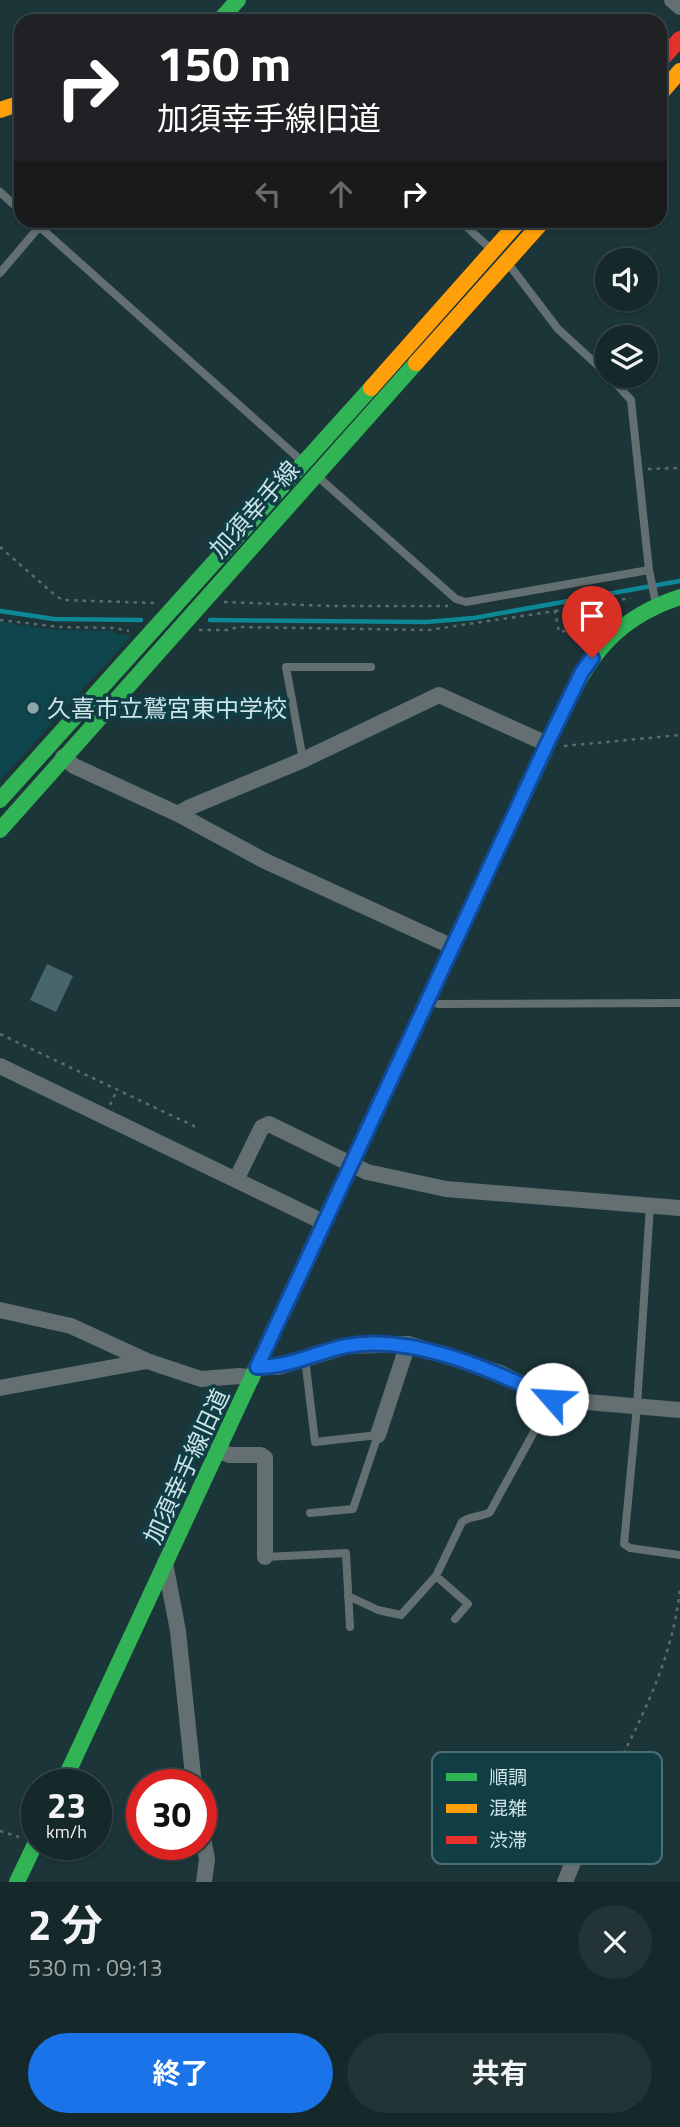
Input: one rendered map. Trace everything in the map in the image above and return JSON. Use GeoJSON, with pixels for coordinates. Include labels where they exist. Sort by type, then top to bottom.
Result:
{"type":"FeatureCollection","features":[{"type":"Feature","properties":{"kind":"street"},"geometry":{"type":"LineString","coordinates":[[672,0],[680,7]]}},
{"type":"Feature","properties":{"kind":"street"},"geometry":{"type":"LineString","coordinates":[[667,53],[680,38]]}},
{"type":"Feature","properties":{"kind":"street"},"geometry":{"type":"LineString","coordinates":[[667,86],[680,71]]}},
{"type":"Feature","properties":{"kind":"street","name":"加須幸手線"},"geometry":{"type":"LineString","coordinates":[[500,257],[516,228]]}},
{"type":"Feature","properties":{"kind":"street","name":"加須幸手線"},"geometry":{"type":"LineString","coordinates":[[0,800],[173,610],[310,469],[500,257],[534,228]]}},
{"type":"Feature","properties":{"kind":"street","name":"加須幸手線"},"geometry":{"type":"LineString","coordinates":[[0,830],[209,593],[310,469]]}},
{"type":"Feature","properties":{"kind":"street","name":"加須幸手線旧道"},"geometry":{"type":"LineString","coordinates":[[69,1769],[582,672],[614,634],[655,600],[680,597]]}},
{"type":"Feature","properties":{"kind":"street"},"geometry":{"type":"LineString","coordinates":[[178,814],[188,807],[303,760],[439,695],[547,744]]}},
{"type":"Feature","properties":{"kind":"street"},"geometry":{"type":"LineString","coordinates":[[63,757],[74,766],[178,814],[263,860],[453,947]]}},
{"type":"Feature","properties":{"kind":"street"},"geometry":{"type":"LineString","coordinates":[[0,1066],[323,1222]]}},
{"type":"Feature","properties":{"kind":"street"},"geometry":{"type":"LineString","coordinates":[[236,1180],[261,1127],[269,1124],[367,1172],[446,1189],[680,1208]]}},
{"type":"Feature","properties":{"kind":"street"},"geometry":{"type":"LineString","coordinates":[[0,1310],[71,1326],[147,1361],[201,1379],[240,1376],[348,1346],[408,1344],[499,1373],[552,1399],[680,1410]]}},
{"type":"Feature","properties":{"kind":"street"},"geometry":{"type":"LineString","coordinates":[[378,1435],[408,1344]]}},
{"type":"Feature","properties":{"kind":"street"},"geometry":{"type":"LineString","coordinates":[[0,1388],[147,1361]]}},
{"type":"Feature","properties":{"kind":"street"},"geometry":{"type":"LineString","coordinates":[[217,1450],[230,1455],[261,1455],[265,1458],[265,1556]]}},
{"type":"Feature","properties":{"kind":"street"},"geometry":{"type":"LineString","coordinates":[[165,1563],[178,1631],[192,1769]]}},
{"type":"Feature","properties":{"kind":"street"},"geometry":{"type":"LineString","coordinates":[[17,1882],[28,1860]]}},
{"type":"Feature","properties":{"kind":"street"},"geometry":{"type":"LineString","coordinates":[[204,1882],[207,1860]]}},
{"type":"Feature","properties":{"kind":"street"},"geometry":{"type":"LineString","coordinates":[[565,1882],[572,1864]]}},
{"type":"Feature","properties":{"kind":"lane"},"geometry":{"type":"LineString","coordinates":[[0,192],[14,205]]}},
{"type":"Feature","properties":{"kind":"lane"},"geometry":{"type":"LineString","coordinates":[[0,273],[39,228]]}},
{"type":"Feature","properties":{"kind":"lane"},"geometry":{"type":"LineString","coordinates":[[46,228],[456,599],[466,602],[650,574]]}},
{"type":"Feature","properties":{"kind":"lane"},"geometry":{"type":"LineString","coordinates":[[468,228],[500,257],[558,330],[595,363]]}},
{"type":"Feature","properties":{"kind":"lane"},"geometry":{"type":"LineString","coordinates":[[620,388],[631,400],[655,600]]}},
{"type":"Feature","properties":{"kind":"lane"},"geometry":{"type":"LineString","coordinates":[[303,760],[286,667],[371,667]]}},
{"type":"Feature","properties":{"kind":"lane"},"geometry":{"type":"LineString","coordinates":[[427,1001],[438,1004],[680,1003]]}},
{"type":"Feature","properties":{"kind":"lane"},"geometry":{"type":"LineString","coordinates":[[650,1206],[637,1406],[624,1544],[630,1548],[680,1555]]}},
{"type":"Feature","properties":{"kind":"lane"},"geometry":{"type":"LineString","coordinates":[[305,1358],[316,1442],[378,1435],[354,1509],[310,1513]]}},
{"type":"Feature","properties":{"kind":"lane"},"geometry":{"type":"LineString","coordinates":[[348,1596],[378,1611],[401,1615],[436,1576],[461,1522],[468,1517],[483,1516],[490,1512],[552,1399]]}},
{"type":"Feature","properties":{"kind":"lane"},"geometry":{"type":"LineString","coordinates":[[265,1556],[346,1553],[350,1627]]}},
{"type":"Feature","properties":{"kind":"lane"},"geometry":{"type":"LineString","coordinates":[[436,1576],[468,1604],[454,1619]]}},
{"type":"Feature","properties":{"kind":"path"},"geometry":{"type":"LineString","coordinates":[[638,469],[680,468]]}},
{"type":"Feature","properties":{"kind":"path"},"geometry":{"type":"LineString","coordinates":[[0,547],[63,600],[160,603],[173,610]]}},
{"type":"Feature","properties":{"kind":"path"},"geometry":{"type":"LineString","coordinates":[[209,593],[218,601],[226,603],[332,606],[447,607],[456,599]]}},
{"type":"Feature","properties":{"kind":"path"},"geometry":{"type":"LineString","coordinates":[[193,627],[205,631],[230,630],[237,627],[429,630],[635,598]]}},
{"type":"Feature","properties":{"kind":"path"},"geometry":{"type":"LineString","coordinates":[[555,611],[559,632],[599,624],[606,626],[614,634]]}},
{"type":"Feature","properties":{"kind":"path"},"geometry":{"type":"LineString","coordinates":[[0,620],[133,631]]}},
{"type":"Feature","properties":{"kind":"path"},"geometry":{"type":"LineString","coordinates":[[547,744],[560,747],[680,734]]}},
{"type":"Feature","properties":{"kind":"path"},"geometry":{"type":"LineString","coordinates":[[0,1034],[198,1128]]}},
{"type":"Feature","properties":{"kind":"path"},"geometry":{"type":"LineString","coordinates":[[108,1108],[117,1091]]}},
{"type":"Feature","properties":{"kind":"path"},"geometry":{"type":"LineString","coordinates":[[624,1752],[656,1685],[671,1644],[680,1588]]}},
{"type":"Feature","properties":{"kind":"path"},"geometry":{"type":"LineString","coordinates":[[0,1831],[21,1836]]}},
{"type":"Feature","properties":{"kind":"shaded area","name":"久喜市立鷲宮東中学校"},"geometry":{"type":"Polygon","coordinates":[[[0,622],[57,630],[112,631],[118,635],[132,635],[0,780],[0,622]]]}},
{"type":"Feature","properties":{"kind":"building"},"geometry":{"type":"Polygon","coordinates":[[[47,964],[73,976],[56,1012],[30,1000],[47,964]]]}},
{"type":"Feature","properties":{"kind":"waterway"},"geometry":{"type":"LineString","coordinates":[[210,620],[426,622],[474,618],[680,581]]}},
{"type":"Feature","properties":{"kind":"waterway"},"geometry":{"type":"LineString","coordinates":[[0,611],[54,619],[141,620]]}},
{"type":"Feature","properties":{"kind":"traffic: fast"},"geometry":{"type":"LineString","coordinates":[[225,14],[238,0]]}},
{"type":"Feature","properties":{"kind":"traffic: fast"},"geometry":{"type":"LineString","coordinates":[[0,830],[416,363]]}},
{"type":"Feature","properties":{"kind":"traffic: fast"},"geometry":{"type":"LineString","coordinates":[[0,800],[371,388]]}},
{"type":"Feature","properties":{"kind":"traffic: fast"},"geometry":{"type":"LineString","coordinates":[[501,843],[574,690],[599,651],[614,634],[632,620],[654,607],[680,597]]}},
{"type":"Feature","properties":{"kind":"traffic: fast"},"geometry":{"type":"LineString","coordinates":[[69,1769],[317,1237]]}},
{"type":"Feature","properties":{"kind":"traffic: fast"},"geometry":{"type":"LineString","coordinates":[[17,1882],[27,1860]]}},
{"type":"Feature","properties":{"kind":"traffic: slow"},"geometry":{"type":"LineString","coordinates":[[667,86],[680,71]]}},
{"type":"Feature","properties":{"kind":"traffic: slow"},"geometry":{"type":"LineString","coordinates":[[0,110],[14,105]]}},
{"type":"Feature","properties":{"kind":"traffic: slow"},"geometry":{"type":"LineString","coordinates":[[371,388],[513,228]]}},
{"type":"Feature","properties":{"kind":"traffic: slow"},"geometry":{"type":"LineString","coordinates":[[416,363],[537,228]]}},
{"type":"Feature","properties":{"kind":"traffic: jam"},"geometry":{"type":"LineString","coordinates":[[667,53],[680,39]]}},
{"type":"Feature","properties":{"kind":"traffic: jam"},"geometry":{"type":"LineString","coordinates":[[317,1237],[501,843]]}},
{"type":"Feature","properties":{"kind":"place","name":"久喜市立鷲宮東中学校"},"geometry":{"type":"Point","coordinates":[33,708]}},
{"type":"Feature","properties":{"kind":"route"},"geometry":{"type":"LineString","coordinates":[[552,1399],[499,1373],[408,1344],[348,1346],[278,1367],[257,1367],[547,744],[582,672],[592,658]]}}]}
